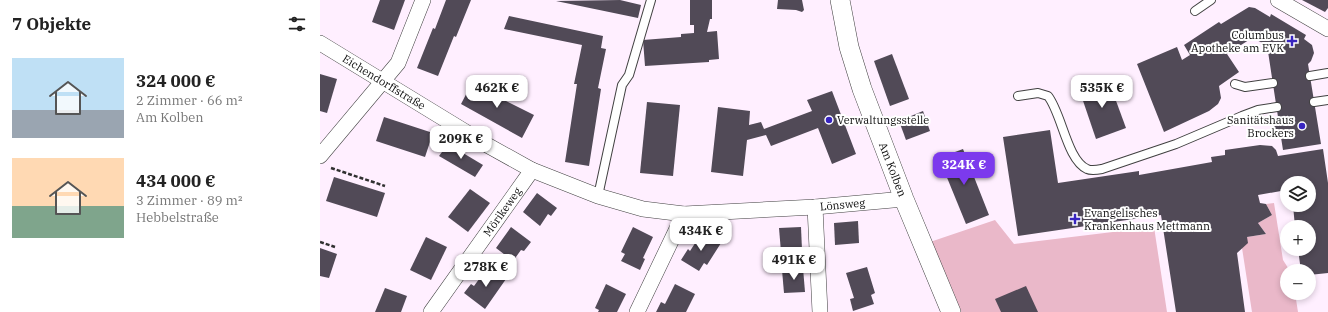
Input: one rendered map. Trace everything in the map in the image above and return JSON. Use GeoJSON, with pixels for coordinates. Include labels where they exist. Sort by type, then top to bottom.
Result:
{"type":"FeatureCollection","features":[{"type":"Feature","properties":{"kind":"street"},"geometry":{"type":"LineString","coordinates":[[324,161],[381,82],[398,63],[423,0]]}},
{"type":"Feature","properties":{"kind":"street","name":"Am Kolben"},"geometry":{"type":"LineString","coordinates":[[840,0],[849,47],[862,89],[904,199],[951,312]]}},
{"type":"Feature","properties":{"kind":"street"},"geometry":{"type":"LineString","coordinates":[[1278,0],[1328,29]]}},
{"type":"Feature","properties":{"kind":"street","name":"Eichendorffstraße"},"geometry":{"type":"LineString","coordinates":[[320,43],[381,82],[532,170],[598,196],[643,209],[684,214],[815,207]]}},
{"type":"Feature","properties":{"kind":"street","name":"Mörikeweg"},"geometry":{"type":"LineString","coordinates":[[431,312],[532,170]]}},
{"type":"Feature","properties":{"kind":"street","name":"Lönsweg"},"geometry":{"type":"LineString","coordinates":[[820,312],[815,207],[904,199]]}},
{"type":"Feature","properties":{"kind":"street"},"geometry":{"type":"LineString","coordinates":[[637,312],[684,214]]}},
{"type":"Feature","properties":{"kind":"lane"},"geometry":{"type":"LineString","coordinates":[[598,196],[622,84],[629,75],[651,0]]}},
{"type":"Feature","properties":{"kind":"lane"},"geometry":{"type":"LineString","coordinates":[[1196,11],[1211,0]]}},
{"type":"Feature","properties":{"kind":"lane"},"geometry":{"type":"LineString","coordinates":[[1310,76],[1328,73]]}},
{"type":"Feature","properties":{"kind":"lane"},"geometry":{"type":"LineString","coordinates":[[1235,84],[1245,87],[1272,83]]}},
{"type":"Feature","properties":{"kind":"lane"},"geometry":{"type":"LineString","coordinates":[[1018,96],[1038,93],[1048,96],[1054,106],[1076,160],[1086,169],[1092,170],[1102,169],[1176,144],[1258,110],[1277,107]]}},
{"type":"Feature","properties":{"kind":"lane"},"geometry":{"type":"LineString","coordinates":[[1314,102],[1328,100]]}},
{"type":"Feature","properties":{"kind":"path"},"geometry":{"type":"LineString","coordinates":[[324,161],[385,186]]}},
{"type":"Feature","properties":{"kind":"path"},"geometry":{"type":"LineString","coordinates":[[320,242],[335,247]]}},
{"type":"Feature","properties":{"kind":"shaded area"},"geometry":{"type":"Polygon","coordinates":[[[1274,203],[1280,241],[1280,256],[1282,256],[1286,264],[1280,264],[1280,300],[1296,300],[1298,312],[1252,312],[1242,248],[1247,237],[1266,234],[1258,223],[1272,215],[1266,204],[1274,203]]]}},
{"type":"Feature","properties":{"kind":"shaded area"},"geometry":{"type":"Polygon","coordinates":[[[995,220],[1014,244],[1154,227],[1167,312],[961,312],[930,242],[995,220]]]}},
{"type":"Feature","properties":{"kind":"building"},"geometry":{"type":"Polygon","coordinates":[[[380,0],[405,0],[394,30],[372,22],[380,0]]]}},
{"type":"Feature","properties":{"kind":"building"},"geometry":{"type":"Polygon","coordinates":[[[446,0],[471,0],[456,37],[454,36],[438,76],[417,68],[433,28],[435,29],[446,0]]]}},
{"type":"Feature","properties":{"kind":"building"},"geometry":{"type":"Polygon","coordinates":[[[620,0],[641,5],[638,18],[556,1],[620,0]]]}},
{"type":"Feature","properties":{"kind":"building"},"geometry":{"type":"Polygon","coordinates":[[[690,0],[712,0],[712,19],[710,19],[707,32],[717,31],[719,59],[709,60],[709,62],[645,66],[643,40],[681,37],[681,34],[694,33],[694,25],[690,25],[690,0]]]}},
{"type":"Feature","properties":{"kind":"building"},"geometry":{"type":"Polygon","coordinates":[[[778,0],[802,0],[804,10],[802,12],[796,10],[777,9],[778,0]]]}},
{"type":"Feature","properties":{"kind":"building"},"geometry":{"type":"Polygon","coordinates":[[[1302,0],[1328,0],[1328,8],[1325,12],[1302,0]]]}},
{"type":"Feature","properties":{"kind":"building"},"geometry":{"type":"Polygon","coordinates":[[[1249,7],[1255,8],[1270,17],[1271,14],[1306,35],[1304,39],[1312,45],[1314,53],[1308,64],[1321,144],[1283,150],[1280,131],[1275,132],[1273,118],[1278,117],[1267,45],[1252,38],[1227,54],[1239,72],[1219,86],[1221,98],[1218,104],[1209,111],[1164,132],[1137,64],[1177,47],[1182,60],[1190,55],[1184,45],[1219,22],[1221,24],[1249,7]]]}},
{"type":"Feature","properties":{"kind":"building"},"geometry":{"type":"Polygon","coordinates":[[[509,16],[603,36],[601,48],[606,49],[598,88],[601,89],[589,166],[565,162],[577,84],[574,84],[582,45],[504,29],[509,16]]]}},
{"type":"Feature","properties":{"kind":"building"},"geometry":{"type":"Polygon","coordinates":[[[892,54],[909,99],[890,106],[874,61],[892,54]]]}},
{"type":"Feature","properties":{"kind":"building"},"geometry":{"type":"Polygon","coordinates":[[[320,74],[337,79],[327,113],[320,111],[320,74]]]}},
{"type":"Feature","properties":{"kind":"building"},"geometry":{"type":"Polygon","coordinates":[[[1108,79],[1126,128],[1096,139],[1079,89],[1108,79]]]}},
{"type":"Feature","properties":{"kind":"building"},"geometry":{"type":"Polygon","coordinates":[[[473,81],[504,96],[502,99],[534,115],[522,138],[461,104],[473,81]]]}},
{"type":"Feature","properties":{"kind":"building"},"geometry":{"type":"Polygon","coordinates":[[[832,91],[856,154],[832,164],[818,128],[771,146],[766,135],[747,140],[743,176],[711,172],[718,107],[750,111],[749,125],[761,122],[764,129],[812,111],[807,100],[832,91]]]}},
{"type":"Feature","properties":{"kind":"building"},"geometry":{"type":"Polygon","coordinates":[[[647,102],[680,105],[673,176],[640,173],[647,102]]]}},
{"type":"Feature","properties":{"kind":"building"},"geometry":{"type":"Polygon","coordinates":[[[923,111],[930,131],[906,140],[899,121],[923,111]]]}},
{"type":"Feature","properties":{"kind":"building"},"geometry":{"type":"Polygon","coordinates":[[[384,117],[433,133],[425,157],[376,141],[384,117]]]}},
{"type":"Feature","properties":{"kind":"building","name":"Evangelisches Krankenhaus Mettmann"},"geometry":{"type":"Polygon","coordinates":[[[1050,130],[1058,183],[1139,171],[1139,175],[1212,162],[1211,157],[1225,155],[1225,150],[1260,145],[1272,146],[1276,150],[1278,156],[1323,149],[1328,183],[1328,273],[1316,274],[1316,264],[1300,264],[1299,256],[1316,256],[1316,220],[1294,220],[1294,212],[1316,212],[1316,176],[1280,176],[1280,191],[1258,195],[1260,203],[1266,204],[1272,215],[1258,223],[1266,234],[1247,237],[1248,243],[1237,253],[1245,312],[1176,312],[1161,215],[1018,236],[1003,137],[1050,130]]]}},
{"type":"Feature","properties":{"kind":"building"},"geometry":{"type":"Polygon","coordinates":[[[448,144],[483,165],[475,177],[439,156],[448,144]]]}},
{"type":"Feature","properties":{"kind":"building"},"geometry":{"type":"Polygon","coordinates":[[[963,149],[989,215],[966,224],[939,158],[963,149]]]}},
{"type":"Feature","properties":{"kind":"building"},"geometry":{"type":"Polygon","coordinates":[[[334,177],[385,193],[377,217],[326,201],[334,177]]]}},
{"type":"Feature","properties":{"kind":"building"},"geometry":{"type":"Polygon","coordinates":[[[470,189],[490,203],[468,232],[448,217],[470,189]]]}},
{"type":"Feature","properties":{"kind":"building"},"geometry":{"type":"Polygon","coordinates":[[[537,193],[557,208],[551,216],[548,214],[540,226],[523,212],[537,193]]]}},
{"type":"Feature","properties":{"kind":"building"},"geometry":{"type":"Polygon","coordinates":[[[858,221],[859,243],[835,245],[834,223],[858,221]]]}},
{"type":"Feature","properties":{"kind":"building"},"geometry":{"type":"Polygon","coordinates":[[[511,227],[531,242],[524,251],[521,250],[513,261],[496,248],[511,227]]]}},
{"type":"Feature","properties":{"kind":"building"},"geometry":{"type":"Polygon","coordinates":[[[633,227],[653,237],[643,258],[645,259],[640,270],[621,261],[625,254],[621,252],[633,227]]]}},
{"type":"Feature","properties":{"kind":"building"},"geometry":{"type":"Polygon","coordinates":[[[801,227],[802,250],[781,252],[779,228],[801,227]]]}},
{"type":"Feature","properties":{"kind":"building"},"geometry":{"type":"Polygon","coordinates":[[[703,231],[721,243],[707,265],[704,263],[699,271],[681,260],[688,249],[690,251],[703,231]]]}},
{"type":"Feature","properties":{"kind":"building"},"geometry":{"type":"Polygon","coordinates":[[[426,237],[447,247],[431,280],[410,270],[426,237]]]}},
{"type":"Feature","properties":{"kind":"building"},"geometry":{"type":"Polygon","coordinates":[[[320,248],[337,254],[329,278],[320,276],[320,248]]]}},
{"type":"Feature","properties":{"kind":"building"},"geometry":{"type":"Polygon","coordinates":[[[488,267],[506,279],[485,309],[464,293],[471,284],[474,286],[488,267]]]}},
{"type":"Feature","properties":{"kind":"building"},"geometry":{"type":"Polygon","coordinates":[[[867,267],[875,293],[871,295],[874,304],[853,311],[850,299],[854,298],[846,273],[867,267]]]}},
{"type":"Feature","properties":{"kind":"building"},"geometry":{"type":"Polygon","coordinates":[[[803,268],[805,292],[784,293],[782,270],[803,268]]]}},
{"type":"Feature","properties":{"kind":"building"},"geometry":{"type":"Polygon","coordinates":[[[606,284],[626,294],[617,312],[598,312],[599,310],[595,308],[606,284]]]}},
{"type":"Feature","properties":{"kind":"building"},"geometry":{"type":"Polygon","coordinates":[[[675,284],[695,294],[686,312],[656,312],[661,302],[665,304],[675,284]]]}},
{"type":"Feature","properties":{"kind":"building"},"geometry":{"type":"Polygon","coordinates":[[[1026,286],[1038,312],[1001,312],[995,299],[1026,286]]]}},
{"type":"Feature","properties":{"kind":"building"},"geometry":{"type":"Polygon","coordinates":[[[385,288],[407,296],[401,312],[375,312],[385,288]]]}},
{"type":"Feature","properties":{"kind":"place","name":"Columbus Apotheke am EVK"},"geometry":{"type":"Point","coordinates":[1292,41]}},
{"type":"Feature","properties":{"kind":"place","name":"Verwaltungsstelle"},"geometry":{"type":"Point","coordinates":[829,120]}},
{"type":"Feature","properties":{"kind":"place","name":"Sanitätshaus Brockers"},"geometry":{"type":"Point","coordinates":[1302,126]}},
{"type":"Feature","properties":{"kind":"place","name":"Evangelisches Krankenhaus Mettmann"},"geometry":{"type":"Point","coordinates":[1075,219]}}]}
